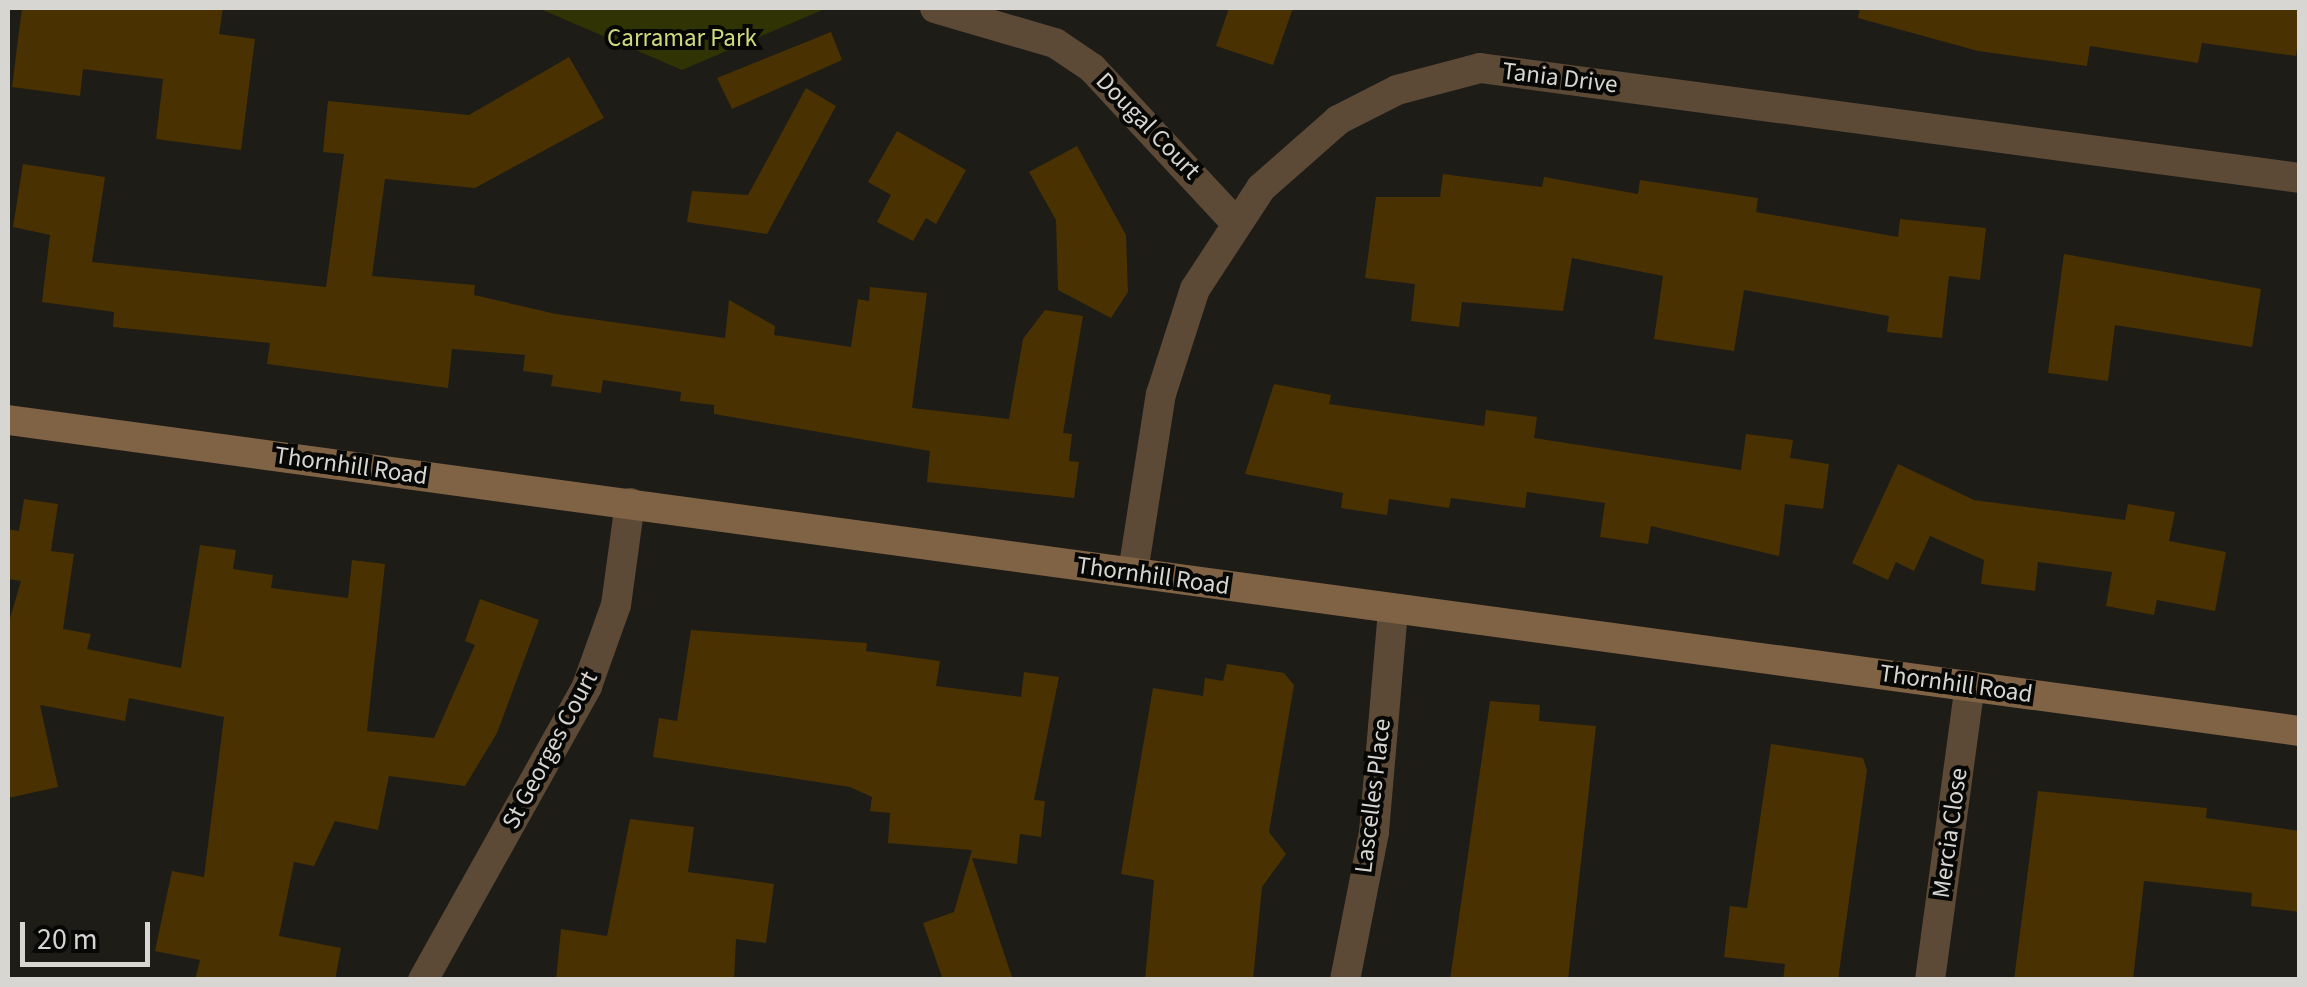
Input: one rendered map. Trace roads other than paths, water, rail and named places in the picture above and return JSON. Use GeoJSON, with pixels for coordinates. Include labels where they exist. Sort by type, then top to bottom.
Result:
{"type":"FeatureCollection","features":[{"type":"Feature","properties":{"kind":"street","name":"Dougal Court"},"geometry":{"type":"LineString","coordinates":[[935,8],[1055,43],[1092,68],[1236,222]]}},
{"type":"Feature","properties":{"kind":"street","name":"Tania Drive"},"geometry":{"type":"LineString","coordinates":[[1133,572],[1161,394],[1195,289],[1236,222],[1338,120],[1397,90],[1480,68],[2300,178]]}},
{"type":"Feature","properties":{"kind":"street","name":"Thornhill Road"},"geometry":{"type":"LineString","coordinates":[[8,420],[1133,572],[1393,611],[2300,731]]}},
{"type":"Feature","properties":{"kind":"street","name":"St Georges Court"},"geometry":{"type":"LineString","coordinates":[[423,980],[587,686],[616,605],[630,503]]}},
{"type":"Feature","properties":{"kind":"street","name":"Lascelles Place"},"geometry":{"type":"LineString","coordinates":[[1345,980],[1374,832],[1393,611]]}},
{"type":"Feature","properties":{"kind":"street","name":"Mercia Close"},"geometry":{"type":"LineString","coordinates":[[1930,980],[1970,686]]}},
{"type":"Feature","properties":{"kind":"park label","name":"Carramar Park"},"geometry":{"type":"Point","coordinates":[682,38]}}]}
